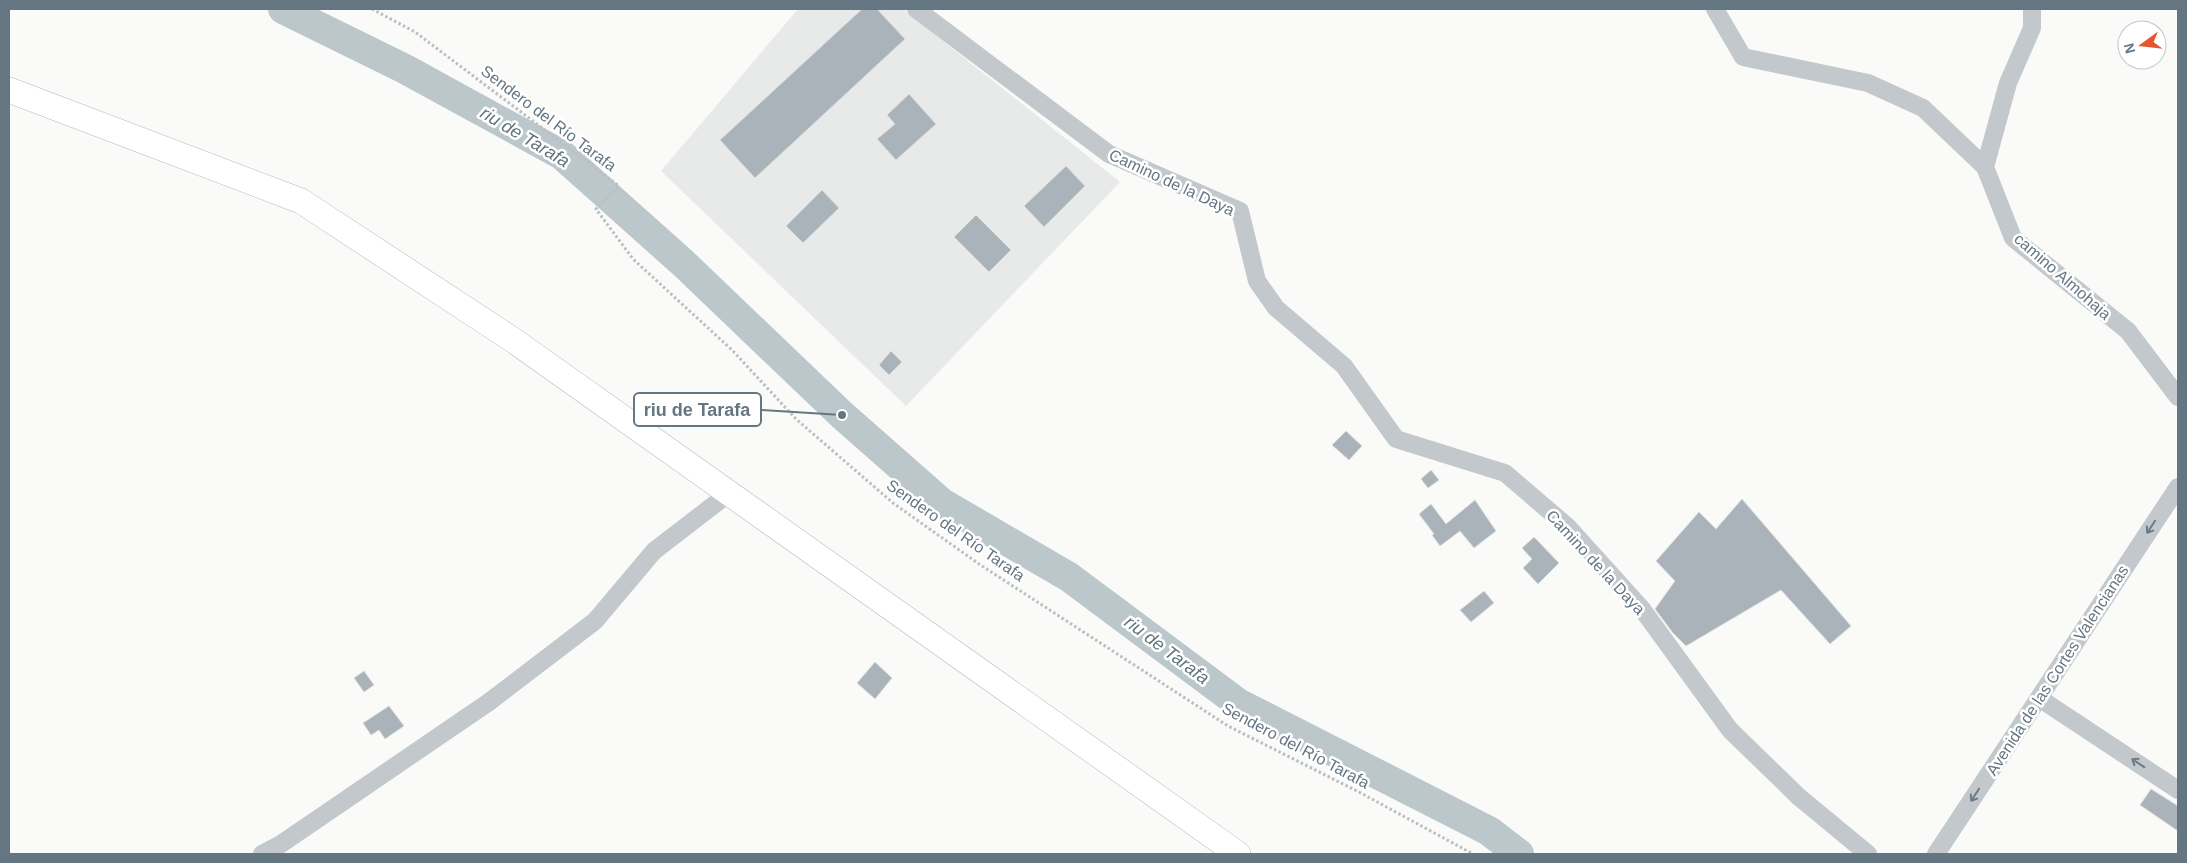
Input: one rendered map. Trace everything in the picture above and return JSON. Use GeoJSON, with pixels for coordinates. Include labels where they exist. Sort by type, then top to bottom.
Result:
{"type":"FeatureCollection","features":[{"type":"Feature","properties":{"kind":"main road"},"geometry":{"type":"LineString","coordinates":[[9,90],[301,200],[513,340],[1238,854]]}},
{"type":"Feature","properties":{"kind":"street","name":"Camino de la Daya"},"geometry":{"type":"LineString","coordinates":[[916,9],[1109,154],[1240,211],[1257,281],[1276,308],[1344,366],[1396,439],[1505,473],[1568,527],[1642,609],[1730,730],[1799,797],[1868,854]]}},
{"type":"Feature","properties":{"kind":"street","name":"camino Almohaja"},"geometry":{"type":"LineString","coordinates":[[1715,9],[1743,58],[1868,83],[1923,108],[1985,167],[2013,238],[2128,331],[2178,397]]}},
{"type":"Feature","properties":{"kind":"street"},"geometry":{"type":"LineString","coordinates":[[1985,167],[2008,83],[2032,28],[2032,9]]}},
{"type":"Feature","properties":{"kind":"street","name":"Avenida de las Cortes Valencianas"},"geometry":{"type":"LineString","coordinates":[[1936,854],[2178,486]]}},
{"type":"Feature","properties":{"kind":"street"},"geometry":{"type":"LineString","coordinates":[[262,854],[281,844],[489,702],[595,621],[654,551],[728,494]]}},
{"type":"Feature","properties":{"kind":"street"},"geometry":{"type":"LineString","coordinates":[[2039,698],[2178,790]]}},
{"type":"Feature","properties":{"kind":"path","name":"Sendero del Río Tarafa"},"geometry":{"type":"LineString","coordinates":[[372,9],[415,32],[619,186],[596,209],[633,259],[732,350],[796,419],[893,504],[988,570],[1228,726],[1359,792],[1473,854]]}},
{"type":"Feature","properties":{"kind":"shaded area"},"geometry":{"type":"Polygon","coordinates":[[[798,9],[903,9],[1120,182],[906,406],[661,171],[798,9]]]}},
{"type":"Feature","properties":{"kind":"building"},"geometry":{"type":"Polygon","coordinates":[[[862,9],[877,9],[905,39],[755,178],[720,140],[862,9]]]}},
{"type":"Feature","properties":{"kind":"building"},"geometry":{"type":"Polygon","coordinates":[[[909,94],[936,124],[896,160],[877,139],[895,124],[887,115],[909,94]]]}},
{"type":"Feature","properties":{"kind":"building"},"geometry":{"type":"Polygon","coordinates":[[[1066,166],[1085,186],[1044,227],[1024,206],[1066,166]]]}},
{"type":"Feature","properties":{"kind":"building"},"geometry":{"type":"Polygon","coordinates":[[[822,190],[839,208],[803,243],[786,226],[822,190]]]}},
{"type":"Feature","properties":{"kind":"building"},"geometry":{"type":"Polygon","coordinates":[[[976,215],[1011,250],[989,272],[954,237],[976,215]]]}},
{"type":"Feature","properties":{"kind":"building"},"geometry":{"type":"Polygon","coordinates":[[[891,351],[902,362],[889,375],[879,365],[891,351]]]}},
{"type":"Feature","properties":{"kind":"building"},"geometry":{"type":"Polygon","coordinates":[[[1346,431],[1362,446],[1349,460],[1332,445],[1346,431]]]}},
{"type":"Feature","properties":{"kind":"building"},"geometry":{"type":"Polygon","coordinates":[[[1431,470],[1439,480],[1428,488],[1421,479],[1431,470]]]}},
{"type":"Feature","properties":{"kind":"building"},"geometry":{"type":"Polygon","coordinates":[[[1742,499],[1851,626],[1830,644],[1781,590],[1686,646],[1673,633],[1655,609],[1675,581],[1656,561],[1699,512],[1716,529],[1742,499]]]}},
{"type":"Feature","properties":{"kind":"building"},"geometry":{"type":"Polygon","coordinates":[[[1475,500],[1496,531],[1474,548],[1460,531],[1440,546],[1432,535],[1434,534],[1419,514],[1431,504],[1446,524],[1475,500]]]}},
{"type":"Feature","properties":{"kind":"building"},"geometry":{"type":"Polygon","coordinates":[[[1534,537],[1559,563],[1538,584],[1523,568],[1532,559],[1522,548],[1534,537]]]}},
{"type":"Feature","properties":{"kind":"building"},"geometry":{"type":"Polygon","coordinates":[[[1484,591],[1494,603],[1471,622],[1460,610],[1484,591]]]}},
{"type":"Feature","properties":{"kind":"building"},"geometry":{"type":"Polygon","coordinates":[[[875,662],[892,678],[875,699],[857,683],[875,662]]]}},
{"type":"Feature","properties":{"kind":"building"},"geometry":{"type":"Polygon","coordinates":[[[364,671],[374,685],[364,692],[354,678],[364,671]]]}},
{"type":"Feature","properties":{"kind":"building"},"geometry":{"type":"Polygon","coordinates":[[[389,706],[404,726],[385,739],[379,730],[371,735],[363,723],[389,706]]]}},
{"type":"Feature","properties":{"kind":"building"},"geometry":{"type":"Polygon","coordinates":[[[2151,789],[2178,806],[2178,831],[2140,805],[2151,789]]]}},
{"type":"Feature","properties":{"kind":"waterway","name":"riu de Tarafa"},"geometry":{"type":"LineString","coordinates":[[283,9],[405,69],[562,155],[683,263],[842,415],[942,503],[1069,577],[1238,703],[1489,831],[1519,854]]}},
{"type":"Feature","properties":{"kind":"place","name":"riu de Tarafa"},"geometry":{"type":"Point","coordinates":[842,415]}}]}
